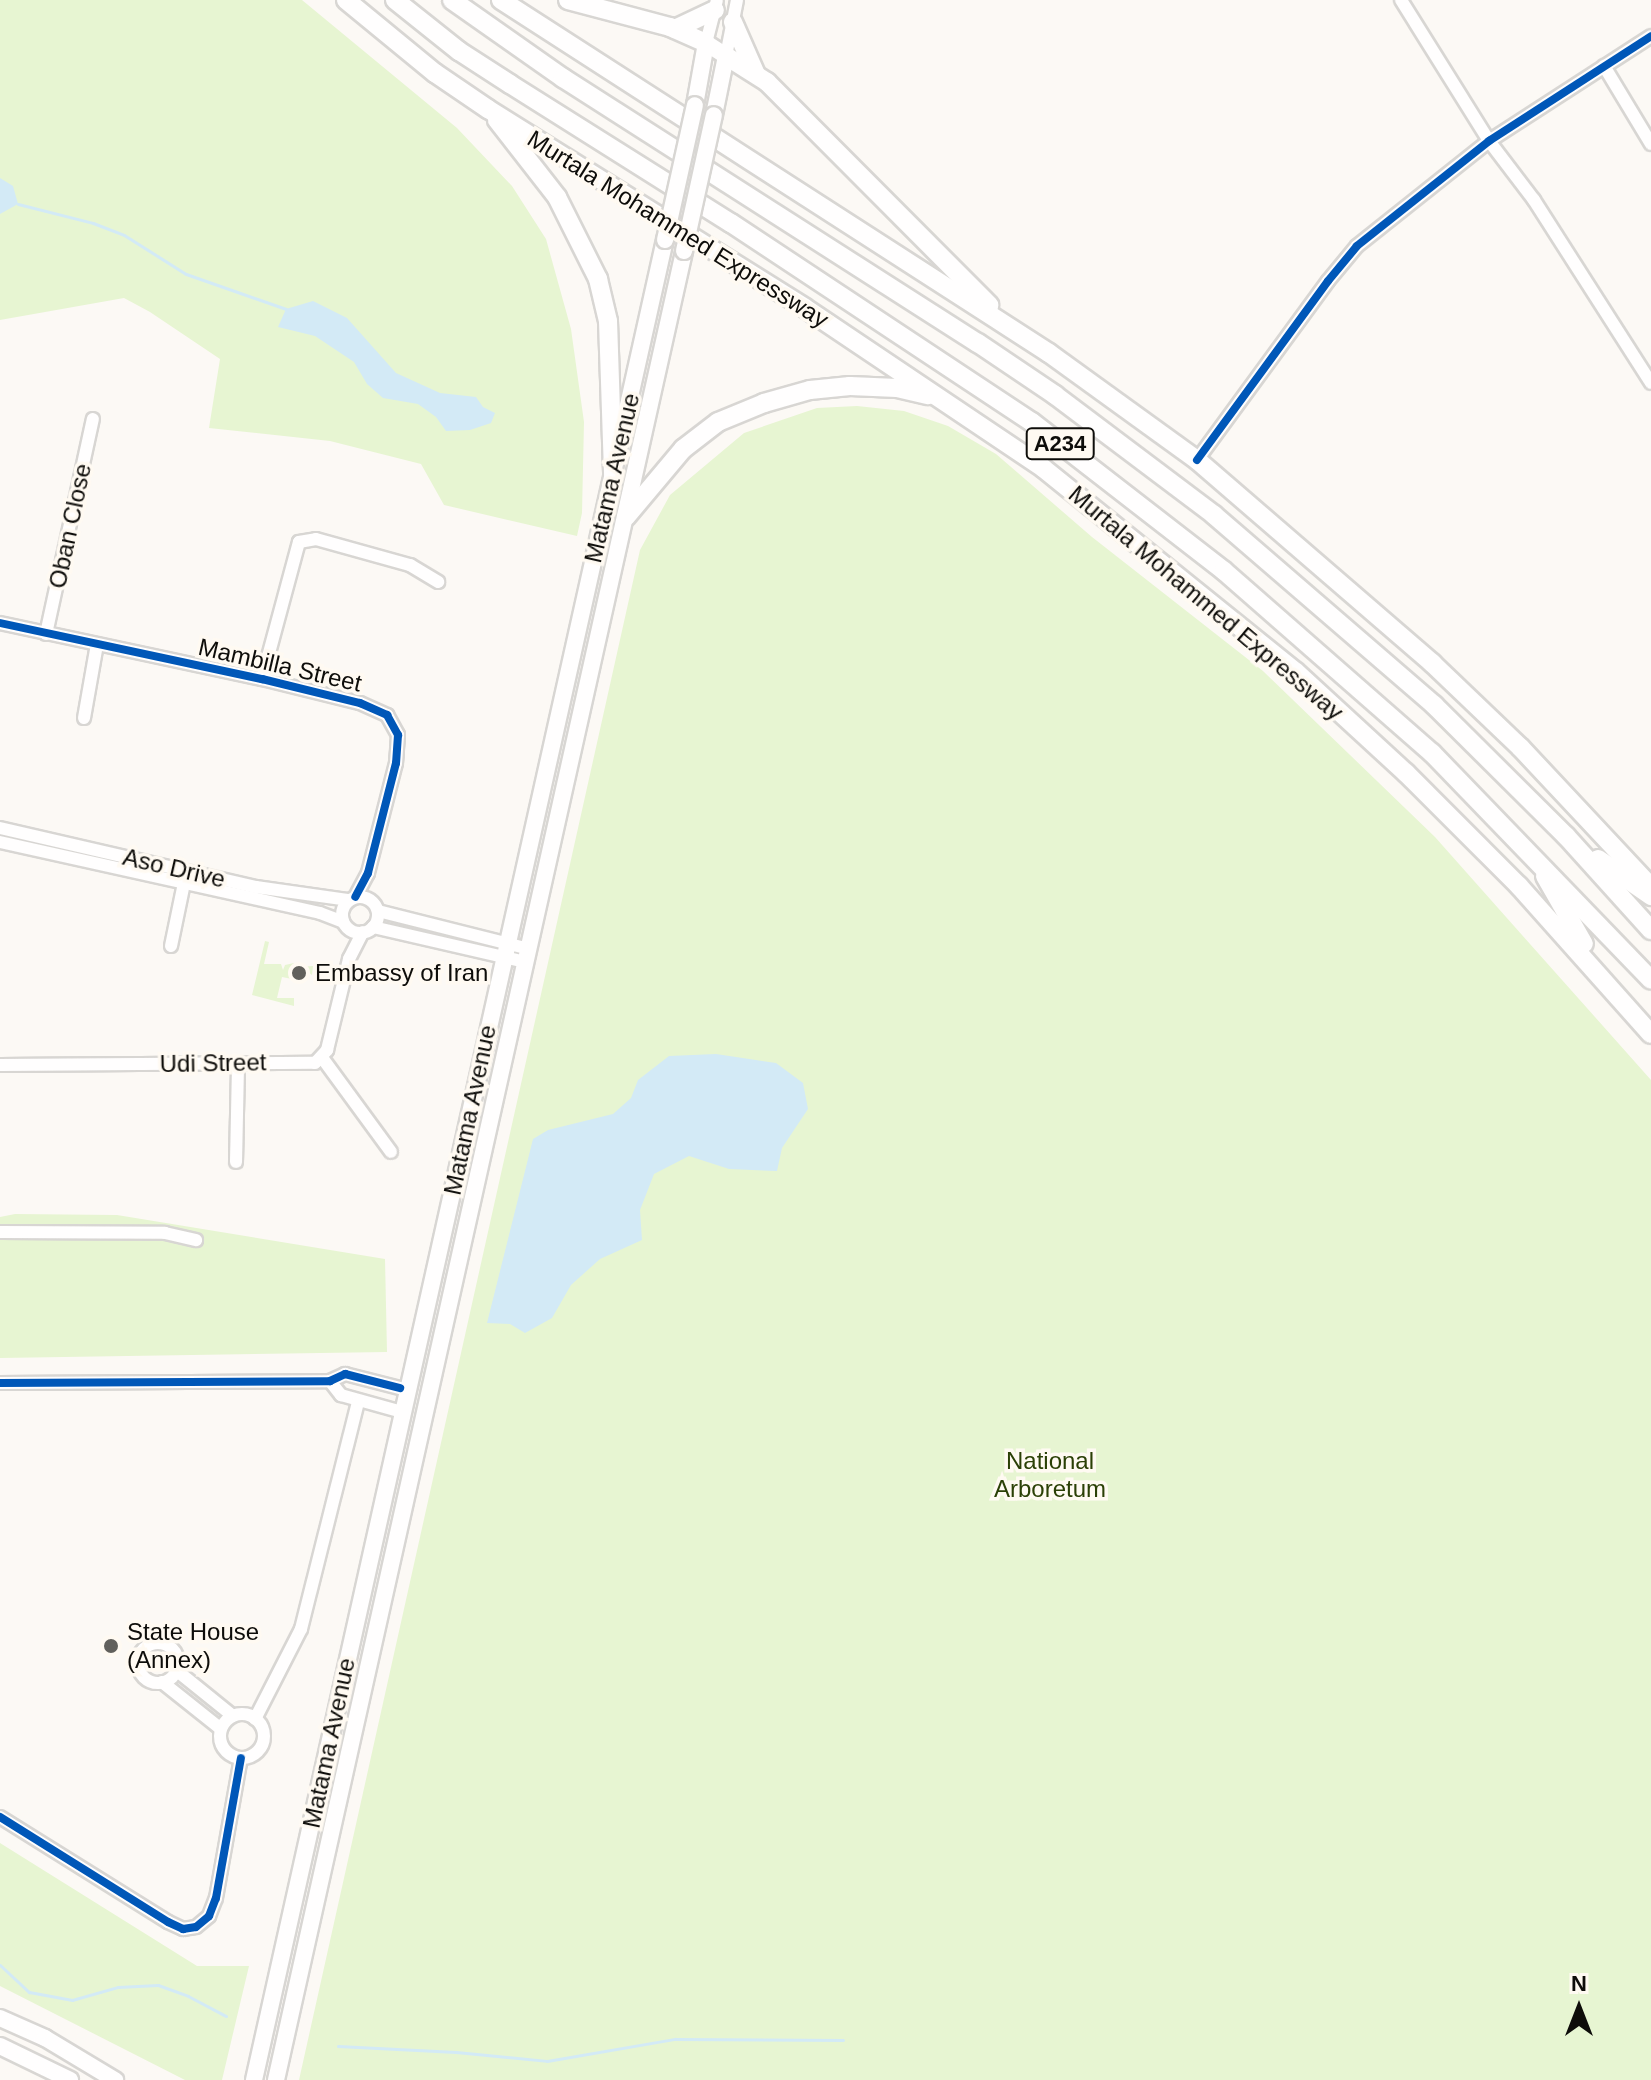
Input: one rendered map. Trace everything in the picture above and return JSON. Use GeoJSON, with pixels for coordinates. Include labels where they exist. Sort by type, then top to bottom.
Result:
{"type":"FeatureCollection","features":[{"type":"Feature","properties":{"kind":"highway","name":"Murtala Mohammed Expressway"},"geometry":{"type":"LineString","coordinates":[[346,0],[435,73],[488,109],[805,308],[1043,468],[1296,672],[1406,773],[1599,972],[1651,1034]]}},
{"type":"Feature","properties":{"kind":"highway","name":"Murtala Mohammed Expressway"},"geometry":{"type":"LineString","coordinates":[[395,0],[459,51],[731,223],[1032,422],[1224,571],[1335,665],[1532,853],[1651,980]]}},
{"type":"Feature","properties":{"kind":"highway","name":"A234"},"geometry":{"type":"LineString","coordinates":[[452,0],[563,78],[1055,395],[1214,515],[1307,592],[1444,714],[1566,836],[1651,930]]}},
{"type":"Feature","properties":{"kind":"highway"},"geometry":{"type":"LineString","coordinates":[[501,0],[1010,327],[1197,460],[1432,663],[1520,747],[1651,887]]}},
{"type":"Feature","properties":{"kind":"highway"},"geometry":{"type":"LineString","coordinates":[[568,0],[675,29],[706,43]]}},
{"type":"Feature","properties":{"kind":"highway"},"geometry":{"type":"LineString","coordinates":[[675,29],[716,5]]}},
{"type":"Feature","properties":{"kind":"highway"},"geometry":{"type":"LineString","coordinates":[[733,22],[756,75]]}},
{"type":"Feature","properties":{"kind":"highway"},"geometry":{"type":"LineString","coordinates":[[726,56],[756,75],[879,192],[1010,327]]}},
{"type":"Feature","properties":{"kind":"highway"},"geometry":{"type":"LineString","coordinates":[[488,109],[557,197],[598,279],[608,321],[613,475]]}},
{"type":"Feature","properties":{"kind":"highway"},"geometry":{"type":"LineString","coordinates":[[626,517],[683,449],[718,422],[764,403],[810,390],[850,386],[897,388],[938,397]]}},
{"type":"Feature","properties":{"kind":"highway"},"geometry":{"type":"LineString","coordinates":[[1566,836],[1651,896]]}},
{"type":"Feature","properties":{"kind":"highway"},"geometry":{"type":"LineString","coordinates":[[1532,853],[1599,972]]}},
{"type":"Feature","properties":{"kind":"main road"},"geometry":{"type":"LineString","coordinates":[[706,43],[726,56]]}},
{"type":"Feature","properties":{"kind":"main road","name":"Matama Avenue"},"geometry":{"type":"LineString","coordinates":[[254,2080],[613,475],[706,43]]}},
{"type":"Feature","properties":{"kind":"main road","name":"Matama Avenue"},"geometry":{"type":"LineString","coordinates":[[276,2080],[626,517],[726,56]]}},
{"type":"Feature","properties":{"kind":"main road"},"geometry":{"type":"LineString","coordinates":[[580,622],[601,627]]}},
{"type":"Feature","properties":{"kind":"main road"},"geometry":{"type":"LineString","coordinates":[[377,1527],[398,1532]]}},
{"type":"Feature","properties":{"kind":"main road"},"geometry":{"type":"LineString","coordinates":[[0,2018],[45,2038],[115,2080]]}},
{"type":"Feature","properties":{"kind":"main road"},"geometry":{"type":"LineString","coordinates":[[0,2046],[70,2080]]}},
{"type":"Feature","properties":{"kind":"street","name":"Matama Avenue"},"geometry":{"type":"LineString","coordinates":[[726,56],[737,0]]}},
{"type":"Feature","properties":{"kind":"street"},"geometry":{"type":"LineString","coordinates":[[1401,0],[1489,141],[1534,200],[1651,383]]}},
{"type":"Feature","properties":{"kind":"street","name":"Matama Avenue"},"geometry":{"type":"LineString","coordinates":[[706,43],[716,5]]}},
{"type":"Feature","properties":{"kind":"street"},"geometry":{"type":"LineString","coordinates":[[1197,460],[1357,246],[1489,141],[1651,36]]}},
{"type":"Feature","properties":{"kind":"street"},"geometry":{"type":"LineString","coordinates":[[1604,66],[1651,144]]}},
{"type":"Feature","properties":{"kind":"street","name":"Oban Close"},"geometry":{"type":"LineString","coordinates":[[46,634],[93,419]]}},
{"type":"Feature","properties":{"kind":"street"},"geometry":{"type":"LineString","coordinates":[[262,679],[299,542],[316,539],[410,565],[438,582]]}},
{"type":"Feature","properties":{"kind":"street","name":"Mambilla Street"},"geometry":{"type":"LineString","coordinates":[[0,623],[262,679],[360,703],[387,715],[394,724],[398,755],[368,873]]}},
{"type":"Feature","properties":{"kind":"street"},"geometry":{"type":"LineString","coordinates":[[84,718],[97,644]]}},
{"type":"Feature","properties":{"kind":"street","name":"Aso Drive"},"geometry":{"type":"LineString","coordinates":[[0,828],[256,887],[352,899],[375,906]]}},
{"type":"Feature","properties":{"kind":"street","name":"Aso Drive"},"geometry":{"type":"LineString","coordinates":[[0,842],[320,913],[368,930]]}},
{"type":"Feature","properties":{"kind":"street"},"geometry":{"type":"LineString","coordinates":[[368,873],[342,910],[349,959],[323,1059],[391,1152]]}},
{"type":"Feature","properties":{"kind":"street"},"geometry":{"type":"LineString","coordinates":[[349,959],[368,930],[375,906],[368,873]]}},
{"type":"Feature","properties":{"kind":"street"},"geometry":{"type":"LineString","coordinates":[[171,946],[184,883]]}},
{"type":"Feature","properties":{"kind":"street"},"geometry":{"type":"LineString","coordinates":[[375,906],[527,956]]}},
{"type":"Feature","properties":{"kind":"street"},"geometry":{"type":"LineString","coordinates":[[368,930],[505,950]]}},
{"type":"Feature","properties":{"kind":"street","name":"Udi Street"},"geometry":{"type":"LineString","coordinates":[[0,1065],[315,1063],[323,1059]]}},
{"type":"Feature","properties":{"kind":"street"},"geometry":{"type":"LineString","coordinates":[[236,1162],[238,1064]]}},
{"type":"Feature","properties":{"kind":"street"},"geometry":{"type":"LineString","coordinates":[[0,1232],[165,1233],[196,1240]]}},
{"type":"Feature","properties":{"kind":"street"},"geometry":{"type":"LineString","coordinates":[[0,1383],[330,1381],[345,1374],[400,1388]]}},
{"type":"Feature","properties":{"kind":"street"},"geometry":{"type":"LineString","coordinates":[[330,1381],[341,1395],[395,1410]]}},
{"type":"Feature","properties":{"kind":"street"},"geometry":{"type":"LineString","coordinates":[[255,1719],[301,1629],[358,1402]]}},
{"type":"Feature","properties":{"kind":"street"},"geometry":{"type":"LineString","coordinates":[[162,1682],[176,1670],[177,1657],[169,1646],[156,1643],[144,1648],[138,1659],[140,1672],[149,1681],[162,1682],[221,1729],[223,1749],[241,1758],[254,1755],[263,1744],[263,1730],[255,1719],[233,1716],[176,1670]]}},
{"type":"Feature","properties":{"kind":"street"},"geometry":{"type":"LineString","coordinates":[[221,1729],[233,1716]]}},
{"type":"Feature","properties":{"kind":"street"},"geometry":{"type":"LineString","coordinates":[[0,1817],[168,1922],[183,1929],[196,1927],[209,1916],[216,1898],[241,1758]]}},
{"type":"Feature","properties":{"kind":"green space"},"geometry":{"type":"Polygon","coordinates":[[[0,0],[302,0],[457,128],[512,186],[546,239],[571,329],[584,422],[582,513],[577,536],[444,505],[421,464],[330,441],[209,428],[220,359],[124,298],[0,320],[0,0]]]}},
{"type":"Feature","properties":{"kind":"green space","name":"National Arboretum"},"geometry":{"type":"Polygon","coordinates":[[[857,406],[904,411],[948,426],[996,454],[1092,537],[1263,671],[1435,837],[1651,1080],[1651,2080],[299,2080],[640,550],[670,495],[744,433],[817,408],[857,406]]]}},
{"type":"Feature","properties":{"kind":"green space"},"geometry":{"type":"Polygon","coordinates":[[[265,941],[269,942],[264,964],[281,964],[283,970],[285,965],[294,963],[300,967],[313,966],[312,975],[304,969],[297,974],[297,980],[282,977],[277,998],[294,998],[294,1006],[252,995],[265,941]]]}},
{"type":"Feature","properties":{"kind":"green space"},"geometry":{"type":"Polygon","coordinates":[[[15,1214],[117,1215],[385,1259],[387,1352],[0,1358],[0,1217],[15,1214]]]}},
{"type":"Feature","properties":{"kind":"green space"},"geometry":{"type":"Polygon","coordinates":[[[0,1843],[197,1966],[249,1966],[222,2080],[185,2080],[0,1986],[0,1843]]]}},
{"type":"Feature","properties":{"kind":"water"},"geometry":{"type":"Polygon","coordinates":[[[0,178],[13,186],[18,204],[0,214],[0,178]]]}},
{"type":"Feature","properties":{"kind":"water"},"geometry":{"type":"Polygon","coordinates":[[[313,301],[347,318],[396,373],[440,393],[476,397],[483,407],[495,413],[491,423],[470,430],[446,431],[436,417],[418,404],[383,398],[367,384],[354,362],[315,336],[278,327],[286,309],[313,301]]]}},
{"type":"Feature","properties":{"kind":"water"},"geometry":{"type":"Polygon","coordinates":[[[716,1054],[776,1063],[803,1083],[808,1109],[782,1148],[777,1171],[729,1169],[689,1156],[654,1174],[640,1210],[642,1240],[600,1259],[571,1285],[552,1318],[525,1333],[510,1324],[487,1323],[533,1139],[548,1130],[613,1114],[631,1098],[638,1080],[669,1056],[716,1054]]]}},
{"type":"Feature","properties":{"kind":"waterway"},"geometry":{"type":"LineString","coordinates":[[18,204],[93,223],[124,235],[186,274],[286,309]]}},
{"type":"Feature","properties":{"kind":"waterway"},"geometry":{"type":"LineString","coordinates":[[0,1965],[29,1992],[72,2000],[118,1987],[158,1985],[188,1996],[226,2016]]}},
{"type":"Feature","properties":{"kind":"waterway"},"geometry":{"type":"LineString","coordinates":[[338,2046],[456,2052],[547,2061],[675,2039],[843,2040]]}},
{"type":"Feature","properties":{"kind":"cycle path"},"geometry":{"type":"LineString","coordinates":[[1197,460],[1357,246],[1489,141],[1651,36]]}},
{"type":"Feature","properties":{"kind":"cycle path"},"geometry":{"type":"LineString","coordinates":[[0,623],[262,679],[360,703],[387,715],[398,735],[396,763],[368,873],[355,897]]}},
{"type":"Feature","properties":{"kind":"cycle path"},"geometry":{"type":"LineString","coordinates":[[0,1383],[330,1381],[345,1374],[400,1388]]}},
{"type":"Feature","properties":{"kind":"cycle path"},"geometry":{"type":"LineString","coordinates":[[0,1817],[168,1922],[183,1929],[196,1927],[209,1916],[216,1898],[241,1758]]}},
{"type":"Feature","properties":{"kind":"place","name":"Embassy of Iran"},"geometry":{"type":"Point","coordinates":[299,973]}},
{"type":"Feature","properties":{"kind":"place","name":"State House (Annex)"},"geometry":{"type":"Point","coordinates":[111,1646]}}]}
